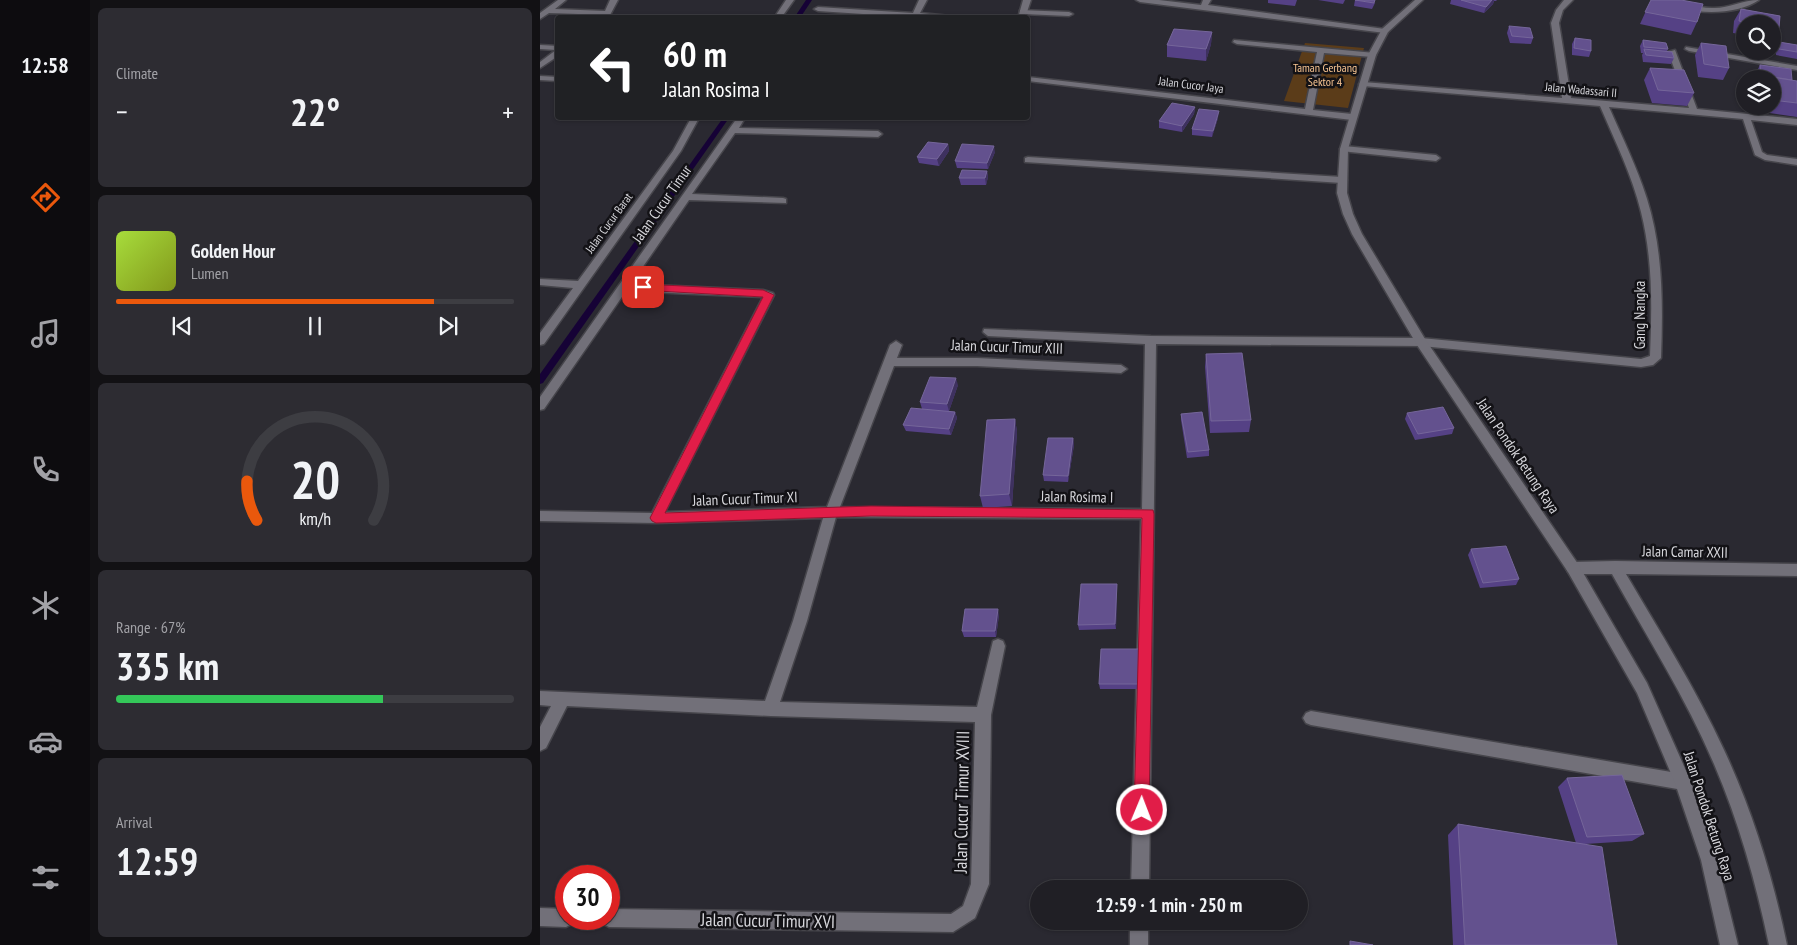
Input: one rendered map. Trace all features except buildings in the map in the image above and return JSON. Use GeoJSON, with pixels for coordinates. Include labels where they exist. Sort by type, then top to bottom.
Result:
{"type":"FeatureCollection","features":[{"type":"Feature","properties":{"kind":"street"},"geometry":{"type":"LineString","coordinates":[[540,17],[562,0]]}},
{"type":"Feature","properties":{"kind":"street"},"geometry":{"type":"LineString","coordinates":[[779,15],[790,0]]}},
{"type":"Feature","properties":{"kind":"street"},"geometry":{"type":"LineString","coordinates":[[814,15],[825,0]]}},
{"type":"Feature","properties":{"kind":"street"},"geometry":{"type":"LineString","coordinates":[[818,9],[915,15],[923,0]]}},
{"type":"Feature","properties":{"kind":"street"},"geometry":{"type":"LineString","coordinates":[[1028,0],[1022,15],[1069,14]]}},
{"type":"Feature","properties":{"kind":"street"},"geometry":{"type":"LineString","coordinates":[[1140,0],[1205,4],[1385,31]]}},
{"type":"Feature","properties":{"kind":"street","name":"Jalan Pondok Betung Raya"},"geometry":{"type":"LineString","coordinates":[[1419,0],[1385,31],[1372,54],[1352,116],[1344,149],[1342,180],[1345,204],[1351,222],[1422,342],[1573,568],[1642,688],[1683,782],[1710,860],[1729,945]]}},
{"type":"Feature","properties":{"kind":"street"},"geometry":{"type":"LineString","coordinates":[[1567,102],[1555,22],[1561,6],[1569,0]]}},
{"type":"Feature","properties":{"kind":"street"},"geometry":{"type":"LineString","coordinates":[[1668,0],[1707,12],[1727,10],[1755,0]]}},
{"type":"Feature","properties":{"kind":"street"},"geometry":{"type":"LineString","coordinates":[[549,11],[604,15],[617,2]]}},
{"type":"Feature","properties":{"kind":"street"},"geometry":{"type":"LineString","coordinates":[[1237,42],[1372,54]]}},
{"type":"Feature","properties":{"kind":"street"},"geometry":{"type":"LineString","coordinates":[[540,47],[555,50]]}},
{"type":"Feature","properties":{"kind":"street"},"geometry":{"type":"LineString","coordinates":[[1689,49],[1797,68]]}},
{"type":"Feature","properties":{"kind":"street"},"geometry":{"type":"LineString","coordinates":[[1309,111],[1321,50]]}},
{"type":"Feature","properties":{"kind":"street"},"geometry":{"type":"LineString","coordinates":[[1672,52],[1694,111]]}},
{"type":"Feature","properties":{"kind":"street"},"geometry":{"type":"LineString","coordinates":[[540,66],[555,53]]}},
{"type":"Feature","properties":{"kind":"street"},"geometry":{"type":"LineString","coordinates":[[540,78],[555,79]]}},
{"type":"Feature","properties":{"kind":"street","name":"Jalan Cucor Jaya"},"geometry":{"type":"LineString","coordinates":[[1030,78],[1352,116]]}},
{"type":"Feature","properties":{"kind":"street","name":"Jalan Wadassari II"},"geometry":{"type":"LineString","coordinates":[[1363,84],[1694,111],[1797,122]]}},
{"type":"Feature","properties":{"kind":"street","name":"Gang Nangka"},"geometry":{"type":"LineString","coordinates":[[1422,342],[1644,364],[1655,358],[1658,307],[1651,231],[1645,208],[1604,105]]}},
{"type":"Feature","properties":{"kind":"street"},"geometry":{"type":"LineString","coordinates":[[1746,116],[1758,153],[1765,157],[1797,162]]}},
{"type":"Feature","properties":{"kind":"street","name":"Jalan Cucur Barat"},"geometry":{"type":"LineString","coordinates":[[540,341],[677,151],[694,120]]}},
{"type":"Feature","properties":{"kind":"street","name":"Jalan Cucur Timur"},"geometry":{"type":"LineString","coordinates":[[540,406],[740,120]]}},
{"type":"Feature","properties":{"kind":"street"},"geometry":{"type":"LineString","coordinates":[[732,130],[878,134]]}},
{"type":"Feature","properties":{"kind":"street"},"geometry":{"type":"LineString","coordinates":[[1344,149],[1436,158]]}},
{"type":"Feature","properties":{"kind":"street"},"geometry":{"type":"LineString","coordinates":[[1028,160],[1342,180]]}},
{"type":"Feature","properties":{"kind":"street"},"geometry":{"type":"LineString","coordinates":[[686,197],[783,202]]}},
{"type":"Feature","properties":{"kind":"street"},"geometry":{"type":"LineString","coordinates":[[540,282],[580,286]]}},
{"type":"Feature","properties":{"kind":"street"},"geometry":{"type":"LineString","coordinates":[[623,286],[763,293],[769,295],[656,518]]}},
{"type":"Feature","properties":{"kind":"street"},"geometry":{"type":"LineString","coordinates":[[988,332],[1151,340],[1422,342]]}},
{"type":"Feature","properties":{"kind":"street"},"geometry":{"type":"LineString","coordinates":[[1140,880],[1151,340]]}},
{"type":"Feature","properties":{"kind":"street"},"geometry":{"type":"LineString","coordinates":[[771,709],[800,621],[831,513],[896,345]]}},
{"type":"Feature","properties":{"kind":"street","name":"Jalan Cucur Timur XIII"},"geometry":{"type":"LineString","coordinates":[[891,362],[1026,363],[1121,369]]}},
{"type":"Feature","properties":{"kind":"street","name":"Jalan Rosima I"},"geometry":{"type":"LineString","coordinates":[[831,513],[871,511],[1148,514]]}},
{"type":"Feature","properties":{"kind":"street","name":"Jalan Cucur Timur XI"},"geometry":{"type":"LineString","coordinates":[[540,516],[656,518],[831,513]]}},
{"type":"Feature","properties":{"kind":"street"},"geometry":{"type":"LineString","coordinates":[[1615,567],[1696,711],[1719,758],[1755,859],[1778,945]]}},
{"type":"Feature","properties":{"kind":"street","name":"Jalan Camar XXII"},"geometry":{"type":"LineString","coordinates":[[1573,568],[1797,570]]}},
{"type":"Feature","properties":{"kind":"street","name":"Jalan Cucur Timur XVIII"},"geometry":{"type":"LineString","coordinates":[[927,923],[953,923],[969,912],[980,884],[983,715],[998,646]]}},
{"type":"Feature","properties":{"kind":"street"},"geometry":{"type":"LineString","coordinates":[[540,698],[771,709],[983,715]]}},
{"type":"Feature","properties":{"kind":"street"},"geometry":{"type":"LineString","coordinates":[[540,743],[562,700]]}},
{"type":"Feature","properties":{"kind":"street"},"geometry":{"type":"LineString","coordinates":[[1311,718],[1683,782]]}},
{"type":"Feature","properties":{"kind":"street"},"geometry":{"type":"LineString","coordinates":[[540,917],[555,918]]}},
{"type":"Feature","properties":{"kind":"street","name":"Jalan Cucur Timur XVI"},"geometry":{"type":"LineString","coordinates":[[620,918],[927,923]]}},
{"type":"Feature","properties":{"kind":"street"},"geometry":{"type":"LineString","coordinates":[[1139,930],[1139,945]]}},
{"type":"Feature","properties":{"kind":"green space","name":"Taman Gerbang Sektor 4"},"geometry":{"type":"Polygon","coordinates":[[[1305,43],[1364,48],[1348,108],[1284,101],[1305,43]]]}},
{"type":"Feature","properties":{"kind":"waterway"},"geometry":{"type":"LineString","coordinates":[[799,15],[809,0]]}},
{"type":"Feature","properties":{"kind":"waterway"},"geometry":{"type":"LineString","coordinates":[[540,381],[725,120]]}},
{"type":"Feature","properties":{"kind":"route"},"geometry":{"type":"LineString","coordinates":[[643,287],[766,293],[769,295],[656,518],[871,511],[1148,514],[1142,810]]}}]}
